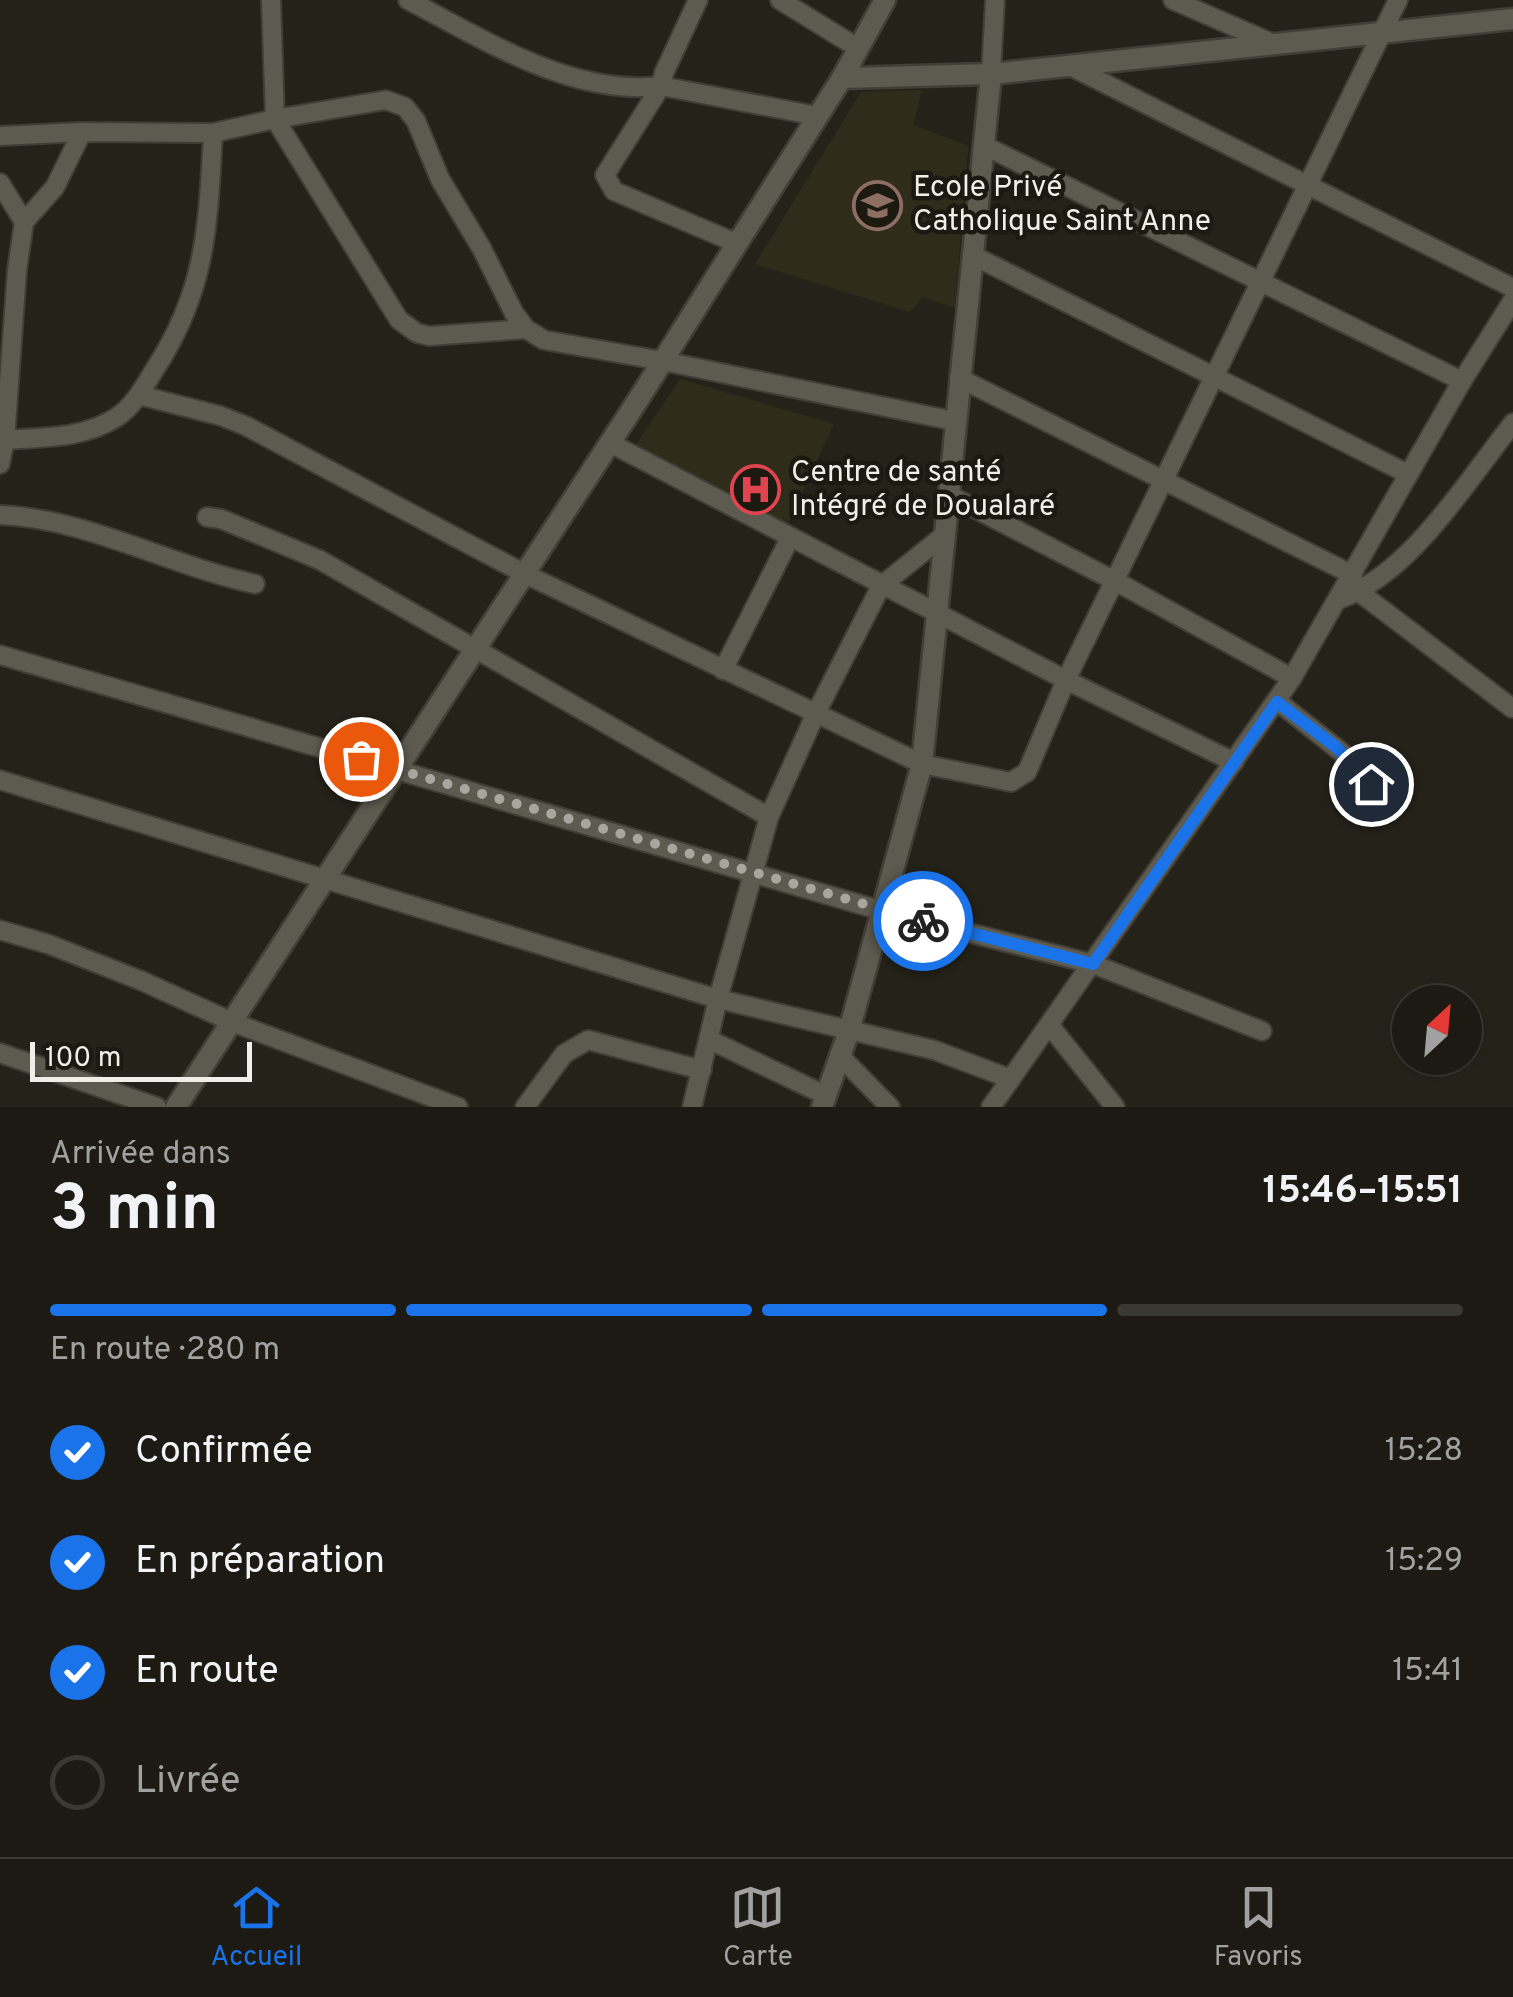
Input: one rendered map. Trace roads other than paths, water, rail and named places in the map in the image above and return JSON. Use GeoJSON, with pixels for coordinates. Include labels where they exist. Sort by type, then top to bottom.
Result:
{"type":"FeatureCollection","features":[{"type":"Feature","properties":{"kind":"street"},"geometry":{"type":"LineString","coordinates":[[271,0],[275,118],[399,320],[429,336],[526,328]]}},
{"type":"Feature","properties":{"kind":"street"},"geometry":{"type":"LineString","coordinates":[[408,0],[549,69],[614,86],[662,86],[818,116]]}},
{"type":"Feature","properties":{"kind":"street"},"geometry":{"type":"LineString","coordinates":[[780,0],[858,48]]}},
{"type":"Feature","properties":{"kind":"street"},"geometry":{"type":"LineString","coordinates":[[176,1107],[663,361],[842,78],[885,0]]}},
{"type":"Feature","properties":{"kind":"street"},"geometry":{"type":"LineString","coordinates":[[710,1040],[824,1101],[849,1031],[883,911],[922,764],[991,74],[994,0]]}},
{"type":"Feature","properties":{"kind":"street"},"geometry":{"type":"LineString","coordinates":[[1173,0],[1274,44]]}},
{"type":"Feature","properties":{"kind":"street"},"geometry":{"type":"LineString","coordinates":[[139,394],[246,426],[524,574],[922,764],[1011,782],[1027,772],[1066,680],[1398,0]]}},
{"type":"Feature","properties":{"kind":"street"},"geometry":{"type":"LineString","coordinates":[[694,1],[662,86],[606,175],[614,191],[736,243]]}},
{"type":"Feature","properties":{"kind":"street"},"geometry":{"type":"LineString","coordinates":[[842,78],[991,74],[1513,19]]}},
{"type":"Feature","properties":{"kind":"street"},"geometry":{"type":"LineString","coordinates":[[1070,66],[1513,288]]}},
{"type":"Feature","properties":{"kind":"street"},"geometry":{"type":"LineString","coordinates":[[0,136],[212,133],[386,100],[404,107],[416,121],[440,178],[514,313],[526,328],[544,340],[954,421]]}},
{"type":"Feature","properties":{"kind":"street"},"geometry":{"type":"LineString","coordinates":[[0,464],[24,222],[56,188],[82,132]]}},
{"type":"Feature","properties":{"kind":"street"},"geometry":{"type":"LineString","coordinates":[[4,427],[57,438],[92,429],[119,416],[139,394],[176,337],[198,284],[208,227],[212,133]]}},
{"type":"Feature","properties":{"kind":"street"},"geometry":{"type":"LineString","coordinates":[[983,145],[1462,381]]}},
{"type":"Feature","properties":{"kind":"street"},"geometry":{"type":"LineString","coordinates":[[0,183],[24,222]]}},
{"type":"Feature","properties":{"kind":"street"},"geometry":{"type":"LineString","coordinates":[[972,254],[1408,474]]}},
{"type":"Feature","properties":{"kind":"street"},"geometry":{"type":"LineString","coordinates":[[1356,584],[1408,474],[1513,300]]}},
{"type":"Feature","properties":{"kind":"street"},"geometry":{"type":"LineString","coordinates":[[959,378],[1166,480],[1356,584],[1512,708]]}},
{"type":"Feature","properties":{"kind":"street"},"geometry":{"type":"LineString","coordinates":[[991,1107],[1277,702],[1340,599],[1356,584],[1391,570],[1429,530],[1513,423]]}},
{"type":"Feature","properties":{"kind":"street"},"geometry":{"type":"LineString","coordinates":[[610,443],[881,586],[1234,762]]}},
{"type":"Feature","properties":{"kind":"street"},"geometry":{"type":"LineString","coordinates":[[946,494],[1292,678]]}},
{"type":"Feature","properties":{"kind":"street"},"geometry":{"type":"LineString","coordinates":[[0,515],[56,522],[255,584]]}},
{"type":"Feature","properties":{"kind":"street"},"geometry":{"type":"LineString","coordinates":[[207,517],[221,519],[320,560],[769,817]]}},
{"type":"Feature","properties":{"kind":"street"},"geometry":{"type":"LineString","coordinates":[[692,1107],[769,817],[816,713],[881,586],[943,536]]}},
{"type":"Feature","properties":{"kind":"street"},"geometry":{"type":"LineString","coordinates":[[723,670],[790,538]]}},
{"type":"Feature","properties":{"kind":"street"},"geometry":{"type":"LineString","coordinates":[[0,655],[883,911],[1093,964],[1262,1031]]}},
{"type":"Feature","properties":{"kind":"street"},"geometry":{"type":"LineString","coordinates":[[1277,702],[1350,758],[1392,810]]}},
{"type":"Feature","properties":{"kind":"street"},"geometry":{"type":"LineString","coordinates":[[0,780],[718,999],[934,1050],[1011,1079]]}},
{"type":"Feature","properties":{"kind":"street"},"geometry":{"type":"LineString","coordinates":[[0,930],[126,974],[232,1022],[458,1107]]}},
{"type":"Feature","properties":{"kind":"street"},"geometry":{"type":"LineString","coordinates":[[1050,1026],[1115,1107]]}},
{"type":"Feature","properties":{"kind":"street"},"geometry":{"type":"LineString","coordinates":[[525,1107],[564,1054],[588,1040],[702,1070]]}},
{"type":"Feature","properties":{"kind":"street"},"geometry":{"type":"LineString","coordinates":[[0,1053],[157,1107]]}},
{"type":"Feature","properties":{"kind":"street"},"geometry":{"type":"LineString","coordinates":[[838,1055],[890,1107]]}},
{"type":"Feature","properties":{"kind":"place","name":"Ecole Privé Catholique Saint Anne"},"geometry":{"type":"Point","coordinates":[878,205]}},
{"type":"Feature","properties":{"kind":"place","name":"Centre de santé Intégré de Doualaré"},"geometry":{"type":"Point","coordinates":[756,490]}}]}
